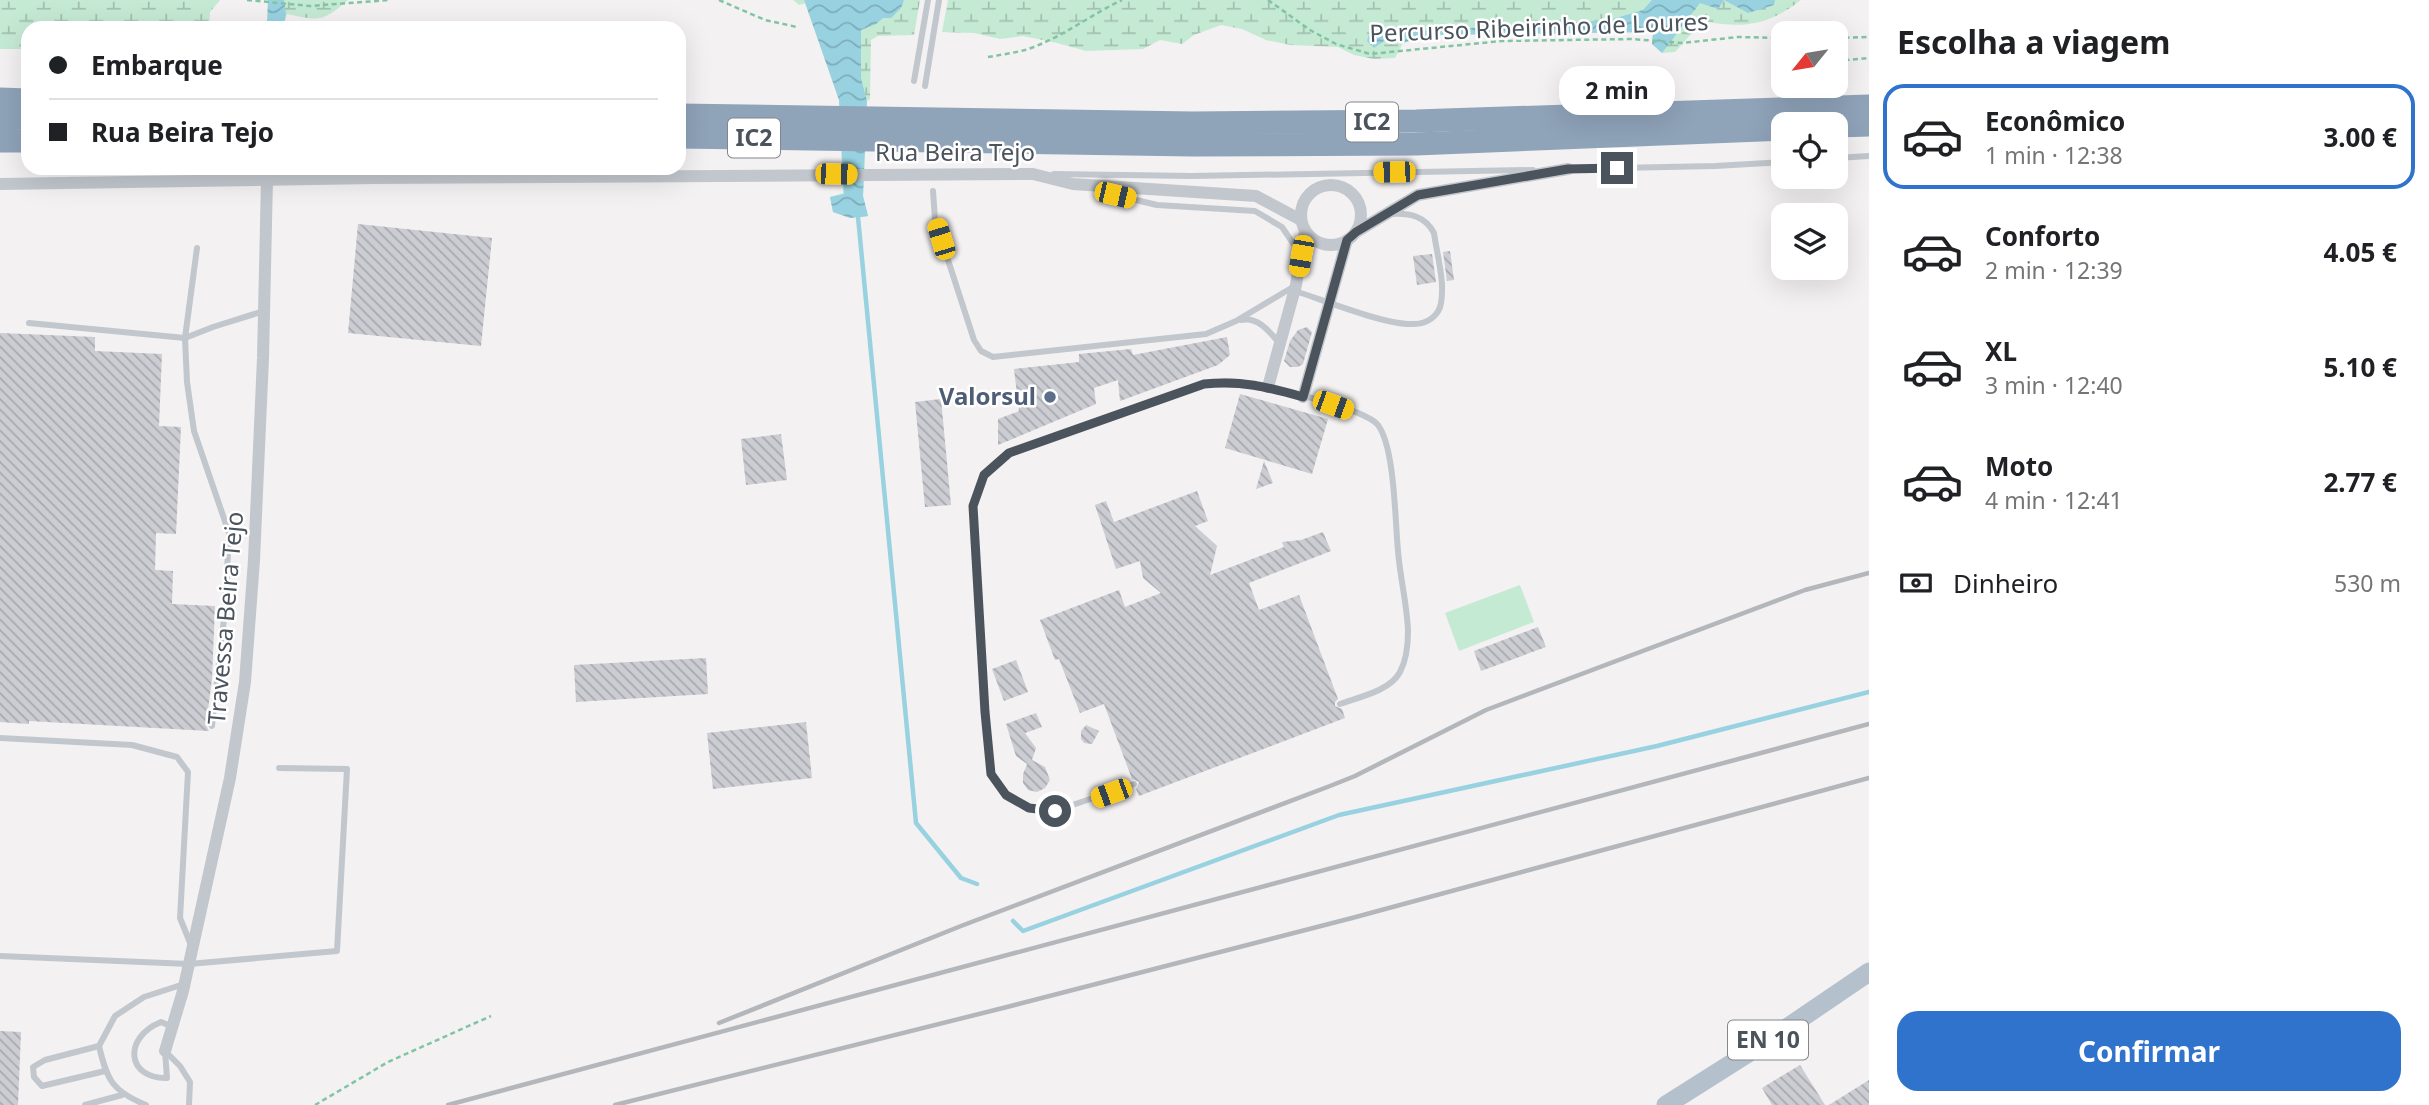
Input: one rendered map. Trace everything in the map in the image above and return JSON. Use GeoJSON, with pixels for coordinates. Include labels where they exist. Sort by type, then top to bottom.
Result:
{"type":"FeatureCollection","features":[{"type":"Feature","properties":{"kind":"highway"},"geometry":{"type":"LineString","coordinates":[[0,99],[21,100]]}},
{"type":"Feature","properties":{"kind":"highway","name":"IC2"},"geometry":{"type":"LineString","coordinates":[[876,129],[1416,121],[1869,106]]}},
{"type":"Feature","properties":{"kind":"highway","name":"IC2"},"geometry":{"type":"LineString","coordinates":[[686,116],[827,128],[1194,145],[1389,144],[1771,129]]}},
{"type":"Feature","properties":{"kind":"highway"},"geometry":{"type":"LineString","coordinates":[[0,119],[21,118]]}},
{"type":"Feature","properties":{"kind":"highway"},"geometry":{"type":"LineString","coordinates":[[1848,125],[1869,124]]}},
{"type":"Feature","properties":{"kind":"highway","name":"IC2"},"geometry":{"type":"LineString","coordinates":[[686,137],[827,128]]}},
{"type":"Feature","properties":{"kind":"highway"},"geometry":{"type":"LineString","coordinates":[[0,141],[21,141]]}},
{"type":"Feature","properties":{"kind":"main road","name":"EN 10"},"geometry":{"type":"LineString","coordinates":[[1666,1105],[1762,1045],[1869,972]]}},
{"type":"Feature","properties":{"kind":"street"},"geometry":{"type":"LineString","coordinates":[[1033,174],[1073,184],[1256,196],[1303,225],[1320,243],[1329,245],[1351,236],[1418,195],[1568,169]]}},
{"type":"Feature","properties":{"kind":"street","name":"Rua Beira Tejo"},"geometry":{"type":"LineString","coordinates":[[0,184],[267,179],[1033,174]]}},
{"type":"Feature","properties":{"kind":"street","name":"Travessa Beira Tejo"},"geometry":{"type":"LineString","coordinates":[[165,1051],[184,984],[230,778],[245,682],[254,561],[267,179]]}},
{"type":"Feature","properties":{"kind":"street"},"geometry":{"type":"LineString","coordinates":[[1268,387],[1296,288],[1303,225],[1301,209],[1310,192],[1327,184],[1338,185],[1347,188],[1359,204],[1361,213],[1329,302],[1303,397]]}},
{"type":"Feature","properties":{"kind":"lane"},"geometry":{"type":"LineString","coordinates":[[914,81],[928,0]]}},
{"type":"Feature","properties":{"kind":"lane"},"geometry":{"type":"LineString","coordinates":[[925,86],[939,0]]}},
{"type":"Feature","properties":{"kind":"lane"},"geometry":{"type":"LineString","coordinates":[[1848,157],[1869,156]]}},
{"type":"Feature","properties":{"kind":"lane","name":"Rua Beira Tejo"},"geometry":{"type":"LineString","coordinates":[[1033,174],[1192,176],[1771,163]]}},
{"type":"Feature","properties":{"kind":"lane"},"geometry":{"type":"LineString","coordinates":[[1073,184],[1157,205],[1255,211],[1282,228],[1301,256]]}},
{"type":"Feature","properties":{"kind":"lane"},"geometry":{"type":"LineString","coordinates":[[933,191],[935,220],[976,346],[993,357],[1206,334],[1296,288],[1391,322],[1412,325],[1431,319],[1438,312],[1441,303],[1434,233],[1421,218],[1385,214]]}},
{"type":"Feature","properties":{"kind":"lane"},"geometry":{"type":"LineString","coordinates":[[197,248],[185,338],[187,382],[194,431],[229,533],[225,610],[212,726]]}},
{"type":"Feature","properties":{"kind":"lane"},"geometry":{"type":"LineString","coordinates":[[29,323],[185,338],[264,311]]}},
{"type":"Feature","properties":{"kind":"lane"},"geometry":{"type":"LineString","coordinates":[[1236,321],[1254,320],[1280,344]]}},
{"type":"Feature","properties":{"kind":"lane"},"geometry":{"type":"LineString","coordinates":[[1135,784],[1055,811],[1029,808],[1006,795],[991,774],[973,506],[984,475],[1009,453],[1204,384],[1230,382],[1268,387],[1368,417],[1378,425],[1385,444],[1393,487],[1408,631],[1406,657],[1399,675],[1388,685],[1340,704]]}},
{"type":"Feature","properties":{"kind":"lane"},"geometry":{"type":"LineString","coordinates":[[0,738],[132,746],[177,757],[188,772],[180,919],[192,947]]}},
{"type":"Feature","properties":{"kind":"lane"},"geometry":{"type":"LineString","coordinates":[[0,956],[188,964],[337,951],[347,769],[279,768]]}},
{"type":"Feature","properties":{"kind":"lane"},"geometry":{"type":"LineString","coordinates":[[146,1105],[122,1095],[105,1070],[99,1046],[115,1016],[144,998],[184,984]]}},
{"type":"Feature","properties":{"kind":"lane"},"geometry":{"type":"LineString","coordinates":[[165,1051],[167,1078],[154,1078],[141,1070],[134,1054],[136,1040],[149,1027],[161,1022],[173,1027]]}},
{"type":"Feature","properties":{"kind":"lane"},"geometry":{"type":"LineString","coordinates":[[99,1046],[45,1060],[33,1067],[34,1077],[42,1086],[105,1070]]}},
{"type":"Feature","properties":{"kind":"lane"},"geometry":{"type":"LineString","coordinates":[[165,1051],[180,1066],[190,1082],[189,1105]]}},
{"type":"Feature","properties":{"kind":"lane"},"geometry":{"type":"LineString","coordinates":[[85,1105],[122,1095]]}},
{"type":"Feature","properties":{"kind":"path"},"geometry":{"type":"LineString","coordinates":[[247,0],[310,6],[389,0]]}},
{"type":"Feature","properties":{"kind":"path"},"geometry":{"type":"LineString","coordinates":[[719,0],[765,20],[797,27]]}},
{"type":"Feature","properties":{"kind":"path"},"geometry":{"type":"LineString","coordinates":[[988,57],[1026,49],[1061,34],[1096,12],[1122,0]]}},
{"type":"Feature","properties":{"kind":"path","name":"Percurso Ribeirinho de Loures"},"geometry":{"type":"LineString","coordinates":[[1268,0],[1327,40],[1370,54],[1502,41],[1632,39],[1682,43],[1738,37],[1771,38]]}},
{"type":"Feature","properties":{"kind":"path"},"geometry":{"type":"LineString","coordinates":[[1848,38],[1869,37]]}},
{"type":"Feature","properties":{"kind":"path"},"geometry":{"type":"LineString","coordinates":[[1848,60],[1869,58]]}},
{"type":"Feature","properties":{"kind":"path"},"geometry":{"type":"LineString","coordinates":[[315,1105],[388,1062],[491,1016]]}},
{"type":"Feature","properties":{"kind":"green space"},"geometry":{"type":"Polygon","coordinates":[[[0,0],[220,0],[210,12],[209,21],[21,21],[21,49],[0,49],[0,0]]]}},
{"type":"Feature","properties":{"kind":"green space"},"geometry":{"type":"Polygon","coordinates":[[[268,0],[348,0],[320,18],[287,14],[285,21],[267,21],[268,0]]]}},
{"type":"Feature","properties":{"kind":"green space"},"geometry":{"type":"Polygon","coordinates":[[[793,0],[920,0],[914,35],[878,36],[871,40],[863,196],[868,216],[850,218],[833,212],[830,197],[843,193],[839,100],[806,3],[799,5],[793,0]]]}},
{"type":"Feature","properties":{"kind":"green space"},"geometry":{"type":"Polygon","coordinates":[[[948,0],[1801,0],[1780,14],[1758,22],[1735,25],[1709,22],[1692,33],[1675,52],[1662,53],[1652,44],[1653,32],[1429,35],[1403,43],[1395,58],[1374,59],[1354,55],[1338,47],[1290,45],[1266,40],[1242,29],[1221,25],[1194,35],[1182,44],[1160,40],[1143,49],[1086,51],[1023,36],[1000,39],[974,33],[942,32],[948,0]]]}},
{"type":"Feature","properties":{"kind":"green space"},"geometry":{"type":"Polygon","coordinates":[[[1520,585],[1534,622],[1459,651],[1445,613],[1520,585]]]}},
{"type":"Feature","properties":{"kind":"water"},"geometry":{"type":"Polygon","coordinates":[[[268,0],[284,0],[284,21],[267,21],[268,0]]]}},
{"type":"Feature","properties":{"kind":"water"},"geometry":{"type":"Polygon","coordinates":[[[804,0],[904,0],[901,8],[891,18],[883,18],[861,30],[861,78],[867,101],[863,196],[868,216],[850,218],[833,212],[830,197],[844,194],[839,100],[804,0]]]}},
{"type":"Feature","properties":{"kind":"water"},"geometry":{"type":"Polygon","coordinates":[[[1652,0],[1724,0],[1718,9],[1700,3],[1662,53],[1652,44],[1653,32],[1429,35],[1403,43],[1384,41],[1374,48],[1367,41],[1369,34],[1609,20],[1643,10],[1652,0]]]}},
{"type":"Feature","properties":{"kind":"water"},"geometry":{"type":"Polygon","coordinates":[[[1724,0],[1775,0],[1774,5],[1748,13],[1724,0]]]}},
{"type":"Feature","properties":{"kind":"building"},"geometry":{"type":"Polygon","coordinates":[[[358,224],[492,238],[481,346],[348,333],[358,224]]]}},
{"type":"Feature","properties":{"kind":"building"},"geometry":{"type":"Polygon","coordinates":[[[1450,251],[1454,280],[1447,281],[1443,252],[1450,251]]]}},
{"type":"Feature","properties":{"kind":"building"},"geometry":{"type":"Polygon","coordinates":[[[1432,254],[1436,282],[1417,285],[1413,256],[1432,254]]]}},
{"type":"Feature","properties":{"kind":"building"},"geometry":{"type":"Polygon","coordinates":[[[1307,327],[1312,332],[1303,364],[1290,367],[1284,361],[1290,341],[1298,330],[1307,327]]]}},
{"type":"Feature","properties":{"kind":"building"},"geometry":{"type":"Polygon","coordinates":[[[0,333],[95,337],[95,351],[162,354],[159,426],[181,427],[176,534],[156,533],[155,570],[173,571],[172,604],[215,606],[212,679],[206,725],[209,731],[29,721],[29,724],[0,722],[0,333]]]}},
{"type":"Feature","properties":{"kind":"building"},"geometry":{"type":"Polygon","coordinates":[[[1227,337],[1230,355],[1218,365],[1120,401],[1118,380],[1094,388],[1096,404],[998,445],[998,419],[1019,411],[1014,369],[1079,362],[1079,354],[1131,349],[1133,355],[1227,337]]]}},
{"type":"Feature","properties":{"kind":"building"},"geometry":{"type":"Polygon","coordinates":[[[1240,394],[1328,419],[1312,474],[1225,448],[1240,394]]]}},
{"type":"Feature","properties":{"kind":"building"},"geometry":{"type":"Polygon","coordinates":[[[941,399],[951,505],[925,507],[915,402],[941,399]]]}},
{"type":"Feature","properties":{"kind":"building"},"geometry":{"type":"Polygon","coordinates":[[[781,434],[787,480],[746,485],[741,439],[781,434]]]}},
{"type":"Feature","properties":{"kind":"building"},"geometry":{"type":"Polygon","coordinates":[[[1264,461],[1273,483],[1256,489],[1264,461]]]}},
{"type":"Feature","properties":{"kind":"building"},"geometry":{"type":"Polygon","coordinates":[[[1197,491],[1208,521],[1195,526],[1217,546],[1210,575],[1284,547],[1282,542],[1301,540],[1323,532],[1331,551],[1249,583],[1259,610],[1299,595],[1338,699],[1335,706],[1342,709],[1345,718],[1139,796],[1136,789],[1139,782],[1132,779],[1104,704],[1080,713],[1040,620],[1119,590],[1125,607],[1161,593],[1143,578],[1140,561],[1116,569],[1095,505],[1106,501],[1114,522],[1197,491]]]}},
{"type":"Feature","properties":{"kind":"building"},"geometry":{"type":"Polygon","coordinates":[[[1538,627],[1546,647],[1481,671],[1474,651],[1538,627]]]}},
{"type":"Feature","properties":{"kind":"building"},"geometry":{"type":"Polygon","coordinates":[[[706,658],[708,694],[576,702],[574,665],[706,658]]]}},
{"type":"Feature","properties":{"kind":"building"},"geometry":{"type":"Polygon","coordinates":[[[1016,660],[1028,692],[1004,701],[992,669],[1016,660]]]}},
{"type":"Feature","properties":{"kind":"building"},"geometry":{"type":"Polygon","coordinates":[[[1036,713],[1042,727],[1025,733],[1036,748],[1032,760],[1045,767],[1050,780],[1045,788],[1037,792],[1028,790],[1023,783],[1027,764],[1016,756],[1006,724],[1036,713]]]}},
{"type":"Feature","properties":{"kind":"building"},"geometry":{"type":"Polygon","coordinates":[[[806,722],[812,778],[713,789],[707,733],[806,722]]]}},
{"type":"Feature","properties":{"kind":"building"},"geometry":{"type":"Polygon","coordinates":[[[1086,725],[1099,731],[1092,744],[1084,743],[1081,739],[1081,731],[1086,725]]]}},
{"type":"Feature","properties":{"kind":"building"},"geometry":{"type":"Polygon","coordinates":[[[0,1031],[21,1032],[18,1105],[0,1105],[0,1031]]]}},
{"type":"Feature","properties":{"kind":"building"},"geometry":{"type":"Polygon","coordinates":[[[1800,1065],[1825,1105],[1772,1105],[1762,1088],[1800,1065]]]}},
{"type":"Feature","properties":{"kind":"building"},"geometry":{"type":"Polygon","coordinates":[[[1869,1080],[1869,1105],[1829,1105],[1869,1080]]]}},
{"type":"Feature","properties":{"kind":"waterway"},"geometry":{"type":"LineString","coordinates":[[858,217],[916,823],[961,878],[977,884]]}},
{"type":"Feature","properties":{"kind":"waterway"},"geometry":{"type":"LineString","coordinates":[[1013,921],[1023,931],[1339,815],[1657,746],[1869,692]]}},
{"type":"Feature","properties":{"kind":"railway"},"geometry":{"type":"LineString","coordinates":[[719,1023],[961,926],[1355,776],[1486,710],[1805,590],[1869,573]]}},
{"type":"Feature","properties":{"kind":"railway"},"geometry":{"type":"LineString","coordinates":[[448,1105],[1869,724]]}},
{"type":"Feature","properties":{"kind":"railway"},"geometry":{"type":"LineString","coordinates":[[615,1105],[1352,918],[1869,778]]}},
{"type":"Feature","properties":{"kind":"place","name":"Valorsul"},"geometry":{"type":"Point","coordinates":[1050,397]}},
{"type":"Feature","properties":{"kind":"route"},"geometry":{"type":"LineString","coordinates":[[1055,811],[1029,808],[1006,795],[991,774],[975,571],[973,506],[984,475],[1009,453],[1204,384],[1230,382],[1268,387],[1303,397],[1347,240],[1356,232],[1418,195],[1568,169],[1617,168]]}}]}
